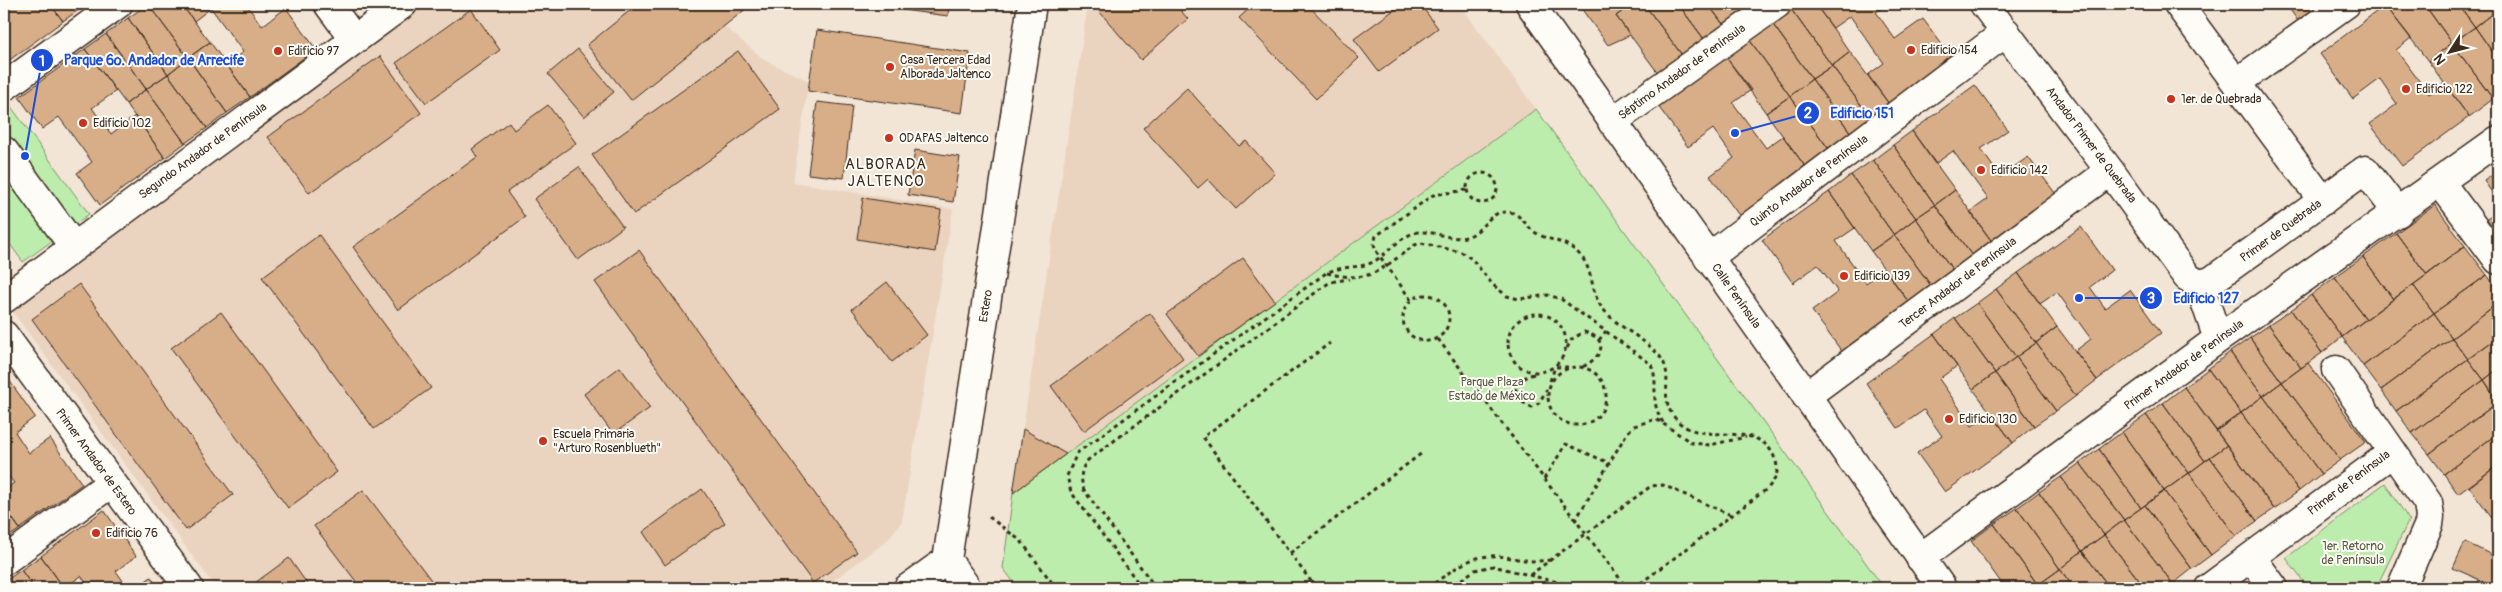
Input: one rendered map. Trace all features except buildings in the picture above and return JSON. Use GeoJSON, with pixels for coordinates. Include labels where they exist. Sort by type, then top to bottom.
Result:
{"type":"FeatureCollection","features":[{"type":"Feature","properties":{"kind":"street"},"geometry":{"type":"LineString","coordinates":[[4,87],[118,4]]}},
{"type":"Feature","properties":{"kind":"street"},"geometry":{"type":"LineString","coordinates":[[328,4],[354,40]]}},
{"type":"Feature","properties":{"kind":"street","name":"Segundo Andador de Península"},"geometry":{"type":"LineString","coordinates":[[4,298],[403,4]]}},
{"type":"Feature","properties":{"kind":"street","name":"Estero"},"geometry":{"type":"LineString","coordinates":[[947,560],[1032,4]]}},
{"type":"Feature","properties":{"kind":"street","name":"Calle Península"},"geometry":{"type":"LineString","coordinates":[[1530,4],[1942,588]]}},
{"type":"Feature","properties":{"kind":"street","name":"Séptimo Andador de Península"},"geometry":{"type":"LineString","coordinates":[[1612,122],[1777,4]]}},
{"type":"Feature","properties":{"kind":"street","name":"Andador Primer de Quebrada"},"geometry":{"type":"LineString","coordinates":[[1984,4],[2187,277],[2199,284]]}},
{"type":"Feature","properties":{"kind":"street"},"geometry":{"type":"LineString","coordinates":[[2178,4],[2323,201]]}},
{"type":"Feature","properties":{"kind":"street"},"geometry":{"type":"LineString","coordinates":[[2236,83],[2346,4]]}},
{"type":"Feature","properties":{"kind":"street","name":"Quinto Andador de Península"},"geometry":{"type":"LineString","coordinates":[[1708,258],[2006,32]]}},
{"type":"Feature","properties":{"kind":"street","name":"Primer Andador de Península"},"geometry":{"type":"LineString","coordinates":[[1920,558],[2218,339],[2398,213],[2498,140]]}},
{"type":"Feature","properties":{"kind":"street"},"geometry":{"type":"LineString","coordinates":[[4,151],[74,247]]}},
{"type":"Feature","properties":{"kind":"street","name":"Primer de Quebrada"},"geometry":{"type":"LineString","coordinates":[[2199,284],[2211,281],[2365,170],[2398,213]]}},
{"type":"Feature","properties":{"kind":"street","name":"Tercer Andador de Península"},"geometry":{"type":"LineString","coordinates":[[1806,396],[2110,171]]}},
{"type":"Feature","properties":{"kind":"street"},"geometry":{"type":"LineString","coordinates":[[2440,182],[2498,260]]}},
{"type":"Feature","properties":{"kind":"street"},"geometry":{"type":"LineString","coordinates":[[2199,284],[2218,339]]}},
{"type":"Feature","properties":{"kind":"street","name":"Primer Andador de Estero"},"geometry":{"type":"LineString","coordinates":[[4,335],[189,588]]}},
{"type":"Feature","properties":{"kind":"street","name":"Primer de Península"},"geometry":{"type":"LineString","coordinates":[[2209,588],[2393,452],[2336,370]]}},
{"type":"Feature","properties":{"kind":"street"},"geometry":{"type":"LineString","coordinates":[[2393,452],[2426,497],[2430,510],[2429,524],[2401,588]]}},
{"type":"Feature","properties":{"kind":"street"},"geometry":{"type":"LineString","coordinates":[[4,561],[112,483]]}},
{"type":"Feature","properties":{"kind":"street"},"geometry":{"type":"LineString","coordinates":[[2251,557],[2274,588]]}},
{"type":"Feature","properties":{"kind":"street"},"geometry":{"type":"LineString","coordinates":[[908,588],[947,560],[967,588]]}},
{"type":"Feature","properties":{"kind":"path"},"geometry":{"type":"LineString","coordinates":[[1481,173],[1491,176],[1496,184],[1493,198],[1485,202],[1475,202],[1467,190],[1469,180],[1481,173]]}},
{"type":"Feature","properties":{"kind":"path"},"geometry":{"type":"LineString","coordinates":[[1411,300],[1380,256],[1374,244],[1376,236],[1433,195],[1467,190]]}},
{"type":"Feature","properties":{"kind":"path"},"geometry":{"type":"LineString","coordinates":[[1142,588],[1071,492],[1066,476],[1078,453],[1326,273],[1339,267],[1361,266],[1380,256],[1408,236],[1420,232],[1455,238],[1469,236],[1497,213],[1508,212],[1517,215],[1532,230],[1569,244],[1582,256],[1601,308],[1610,318],[1654,350],[1662,360],[1668,380],[1666,403],[1672,415],[1683,425],[1694,430],[1750,436],[1761,442],[1774,454],[1778,467],[1776,479],[1731,516],[1634,588]]}},
{"type":"Feature","properties":{"kind":"path"},"geometry":{"type":"LineString","coordinates":[[1156,588],[1084,490],[1080,479],[1082,468],[1088,460],[1330,282],[1364,277],[1386,265],[1414,245],[1421,243],[1462,252],[1472,259],[1493,285],[1508,296],[1519,299],[1548,295],[1561,299],[1606,331],[1651,364],[1656,376],[1654,400],[1657,412],[1664,424]]}},
{"type":"Feature","properties":{"kind":"path"},"geometry":{"type":"LineString","coordinates":[[1326,273],[1349,279]]}},
{"type":"Feature","properties":{"kind":"path"},"geometry":{"type":"LineString","coordinates":[[1432,295],[1444,304],[1449,319],[1444,334],[1438,339],[1422,342],[1408,334],[1402,319],[1403,311],[1411,300],[1418,296],[1432,295]]}},
{"type":"Feature","properties":{"kind":"path"},"geometry":{"type":"LineString","coordinates":[[1537,373],[1528,372],[1519,367],[1508,351],[1507,342],[1514,324],[1522,318],[1541,314],[1551,317],[1564,332],[1565,350]]}},
{"type":"Feature","properties":{"kind":"path"},"geometry":{"type":"LineString","coordinates":[[1599,340],[1606,331]]}},
{"type":"Feature","properties":{"kind":"path"},"geometry":{"type":"LineString","coordinates":[[1572,368],[1562,371],[1549,385],[1539,403],[1532,407],[1524,404],[1516,389],[1518,381],[1522,377],[1555,367],[1581,367],[1591,370],[1604,385],[1606,404],[1595,420],[1577,426],[1559,420],[1548,404],[1547,395],[1549,385],[1555,367],[1572,339],[1584,332],[1592,334],[1599,340],[1602,348],[1598,356],[1581,367]]}},
{"type":"Feature","properties":{"kind":"path"},"geometry":{"type":"LineString","coordinates":[[1438,339],[1627,588]]}},
{"type":"Feature","properties":{"kind":"path"},"geometry":{"type":"LineString","coordinates":[[1316,588],[1203,437],[1330,343]]}},
{"type":"Feature","properties":{"kind":"path"},"geometry":{"type":"LineString","coordinates":[[1575,520],[1627,433],[1634,426],[1656,419],[1675,434],[1692,443],[1710,445],[1750,436]]}},
{"type":"Feature","properties":{"kind":"path"},"geometry":{"type":"LineString","coordinates":[[1544,479],[1566,444],[1610,463]]}},
{"type":"Feature","properties":{"kind":"path"},"geometry":{"type":"LineString","coordinates":[[1290,553],[1422,453]]}},
{"type":"Feature","properties":{"kind":"path"},"geometry":{"type":"LineString","coordinates":[[1530,575],[1651,486],[1663,486],[1731,516]]}},
{"type":"Feature","properties":{"kind":"path"},"geometry":{"type":"LineString","coordinates":[[956,502],[996,521],[1021,541],[1056,588]]}},
{"type":"Feature","properties":{"kind":"path"},"geometry":{"type":"LineString","coordinates":[[1428,588],[1458,566],[1475,558],[1495,556],[1535,563],[1551,560]]}},
{"type":"Feature","properties":{"kind":"path"},"geometry":{"type":"LineString","coordinates":[[1448,588],[1475,570],[1493,566],[1581,588]]}},
{"type":"Feature","properties":{"kind":"shaded area"},"geometry":{"type":"Polygon","coordinates":[[[403,4],[752,4],[724,26],[766,61],[809,81],[793,182],[953,209],[902,521],[887,541],[823,588],[216,588],[4,300],[403,4]]]}},
{"type":"Feature","properties":{"kind":"shaded area"},"geometry":{"type":"Polygon","coordinates":[[[1088,4],[1456,4],[1466,13],[1536,109],[1013,493],[1088,4]]]}},
{"type":"Feature","properties":{"kind":"green space"},"geometry":{"type":"Polygon","coordinates":[[[4,97],[89,214],[23,262],[4,236],[4,97]]]}},
{"type":"Feature","properties":{"kind":"green space","name":"Parque Plaza Estado de México"},"geometry":{"type":"Polygon","coordinates":[[[1536,109],[1884,588],[1018,588],[1003,568],[1013,493],[1536,109]]]}},
{"type":"Feature","properties":{"kind":"green space","name":"1er. Retorno de Península"},"geometry":{"type":"Polygon","coordinates":[[[2385,483],[2409,520],[2376,588],[2308,588],[2286,558],[2385,483]]]}},
{"type":"Feature","properties":{"kind":"place","name":"Edificio 154"},"geometry":{"type":"Point","coordinates":[1911,50]}},
{"type":"Feature","properties":{"kind":"place","name":"Edificio 97"},"geometry":{"type":"Point","coordinates":[278,51]}},
{"type":"Feature","properties":{"kind":"place","name":"Casa Tercera Edad Alborada Jaltenco"},"geometry":{"type":"Point","coordinates":[890,67]}},
{"type":"Feature","properties":{"kind":"place","name":"Edificio 122"},"geometry":{"type":"Point","coordinates":[2406,89]}},
{"type":"Feature","properties":{"kind":"place","name":"1er. de Quebrada"},"geometry":{"type":"Point","coordinates":[2171,99]}},
{"type":"Feature","properties":{"kind":"place","name":"Edificio 102"},"geometry":{"type":"Point","coordinates":[83,123]}},
{"type":"Feature","properties":{"kind":"place","name":"Edificio 151"},"geometry":{"type":"Point","coordinates":[1735,133]}},
{"type":"Feature","properties":{"kind":"place","name":"ODAPAS Jaltenco"},"geometry":{"type":"Point","coordinates":[889,138]}},
{"type":"Feature","properties":{"kind":"place","name":"Parque 6o. Andador de Arrecife"},"geometry":{"type":"Point","coordinates":[25,156]}},
{"type":"Feature","properties":{"kind":"place","name":"Edificio 142"},"geometry":{"type":"Point","coordinates":[1981,170]}},
{"type":"Feature","properties":{"kind":"place","name":"Edificio 139"},"geometry":{"type":"Point","coordinates":[1844,276]}},
{"type":"Feature","properties":{"kind":"place","name":"Edificio 127"},"geometry":{"type":"Point","coordinates":[2079,298]}},
{"type":"Feature","properties":{"kind":"place","name":"Edificio 130"},"geometry":{"type":"Point","coordinates":[1949,419]}},
{"type":"Feature","properties":{"kind":"place","name":"Escuela Primaria \"Arturo Rosenblueth\""},"geometry":{"type":"Point","coordinates":[543,441]}},
{"type":"Feature","properties":{"kind":"place","name":"Edificio 76"},"geometry":{"type":"Point","coordinates":[96,533]}},
{"type":"Feature","properties":{"kind":"district","name":"ALBORADA JALTENCO"},"geometry":{"type":"Point","coordinates":[886,172]}}]}
